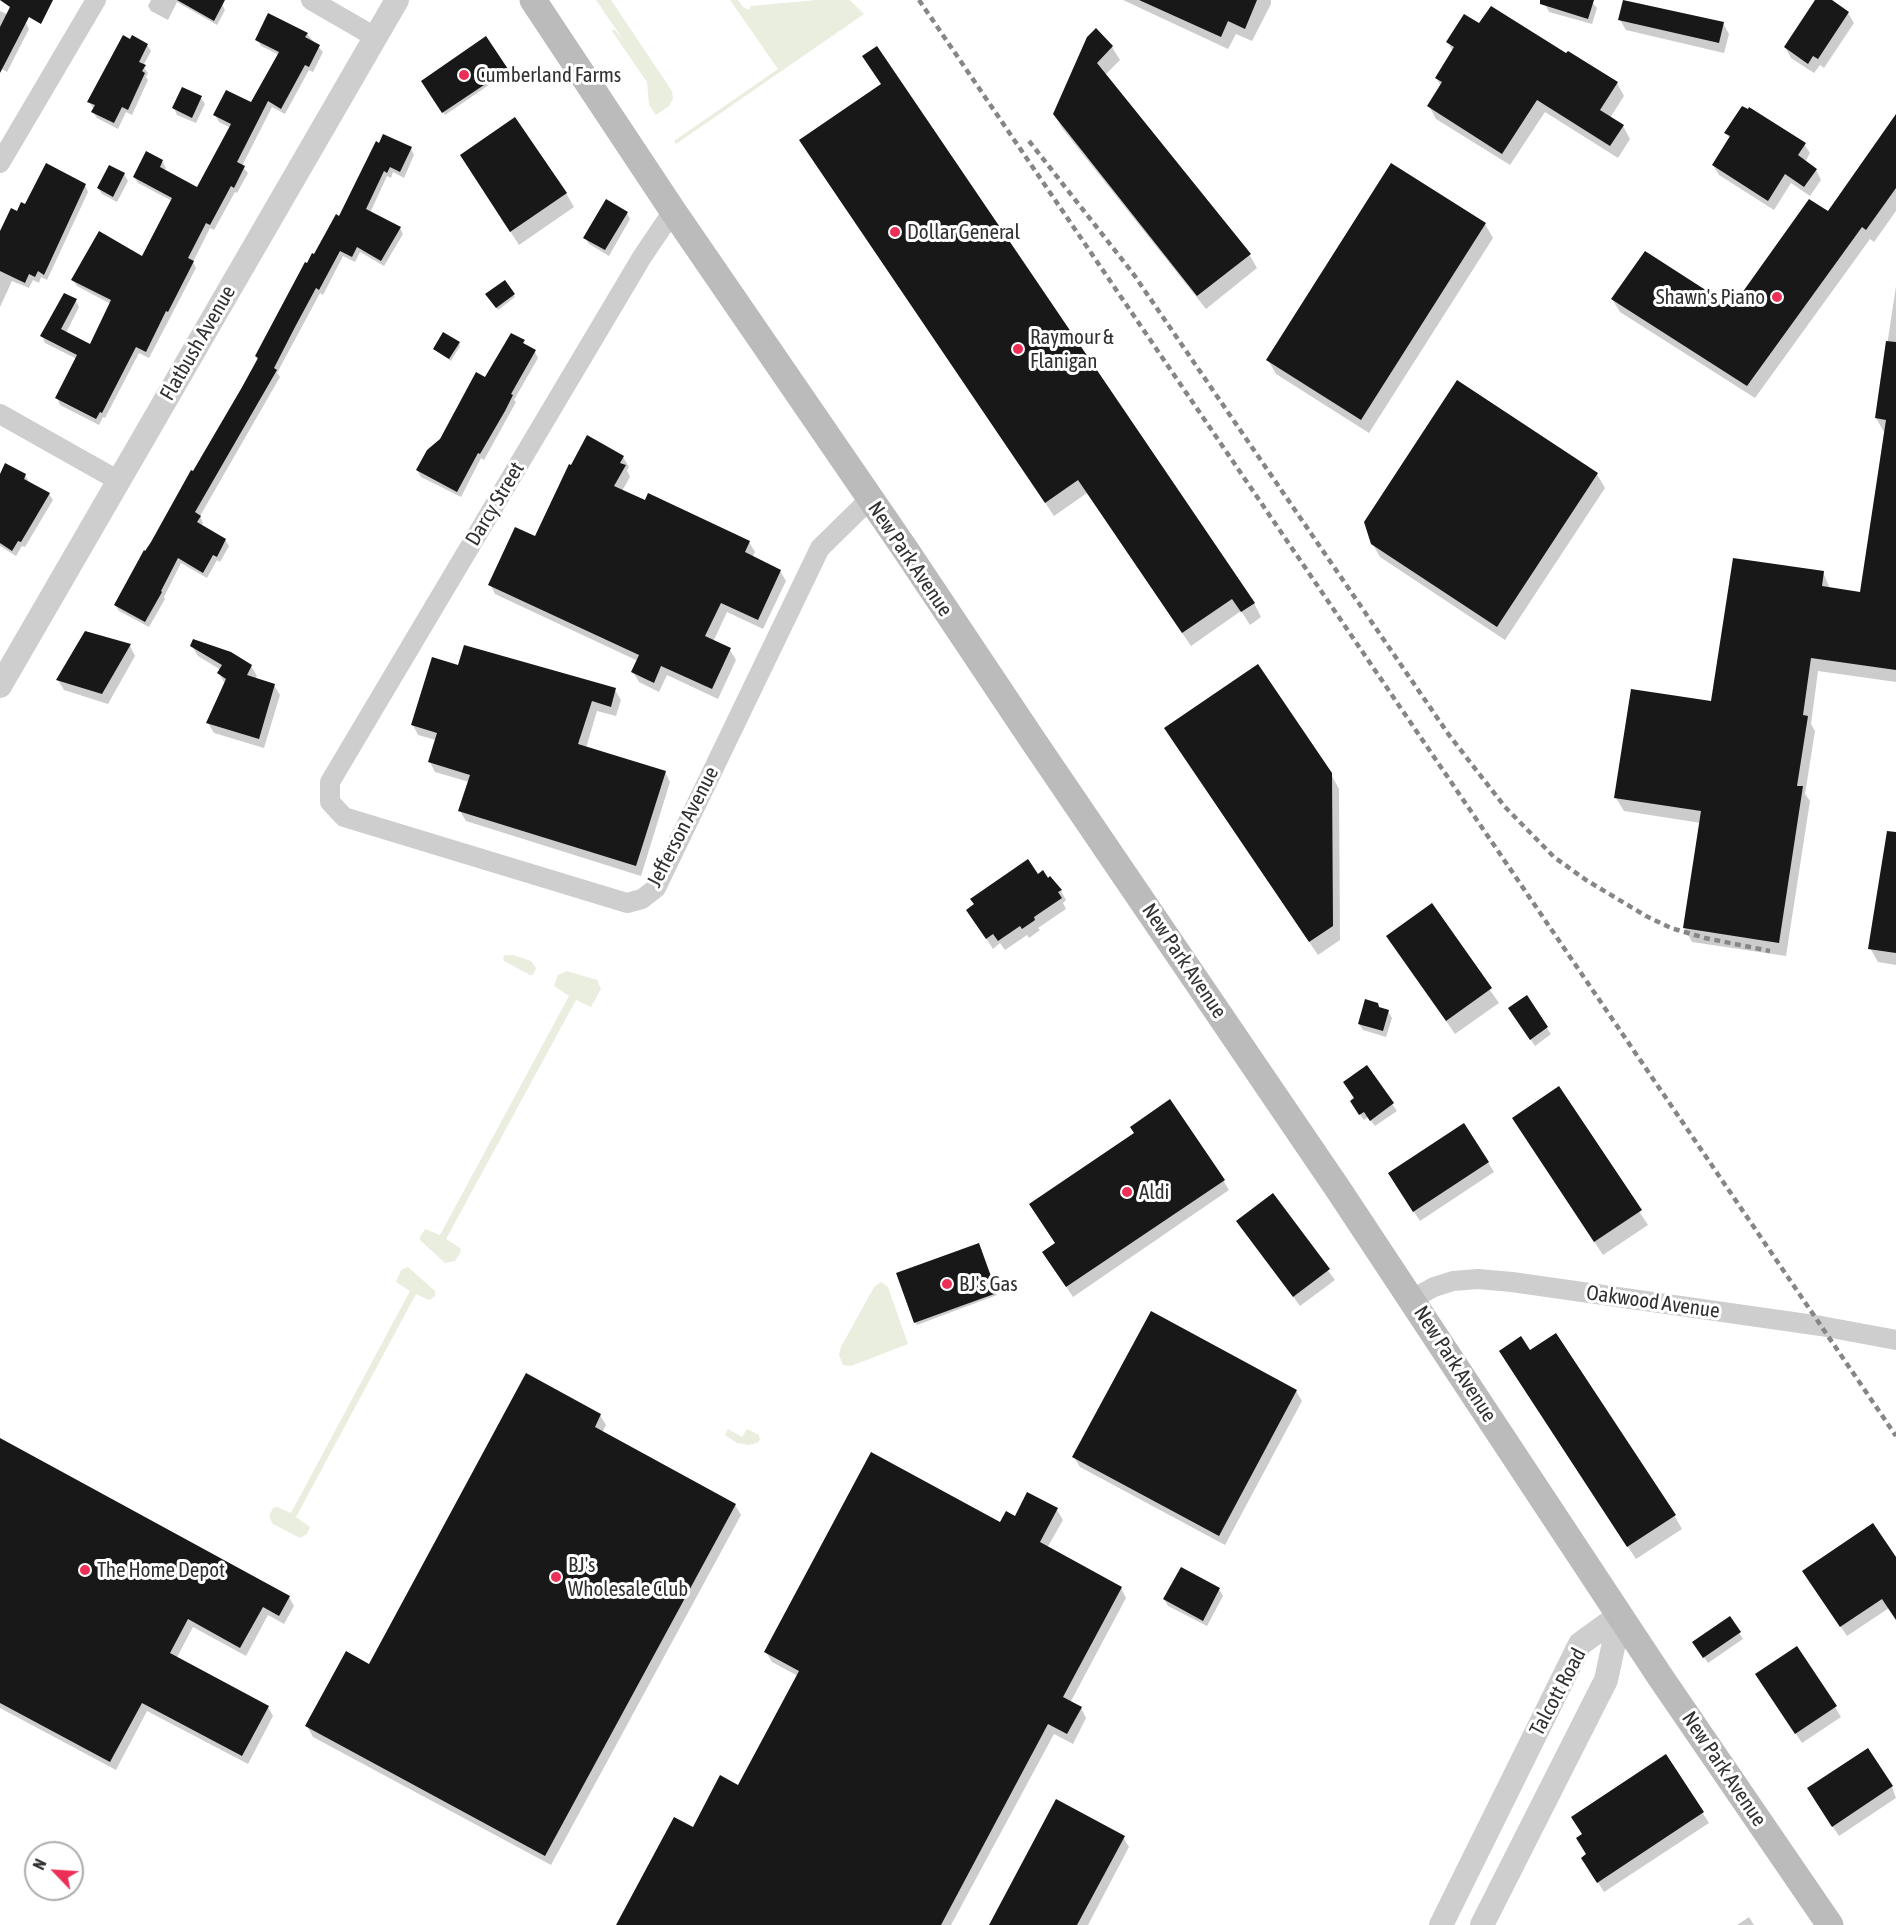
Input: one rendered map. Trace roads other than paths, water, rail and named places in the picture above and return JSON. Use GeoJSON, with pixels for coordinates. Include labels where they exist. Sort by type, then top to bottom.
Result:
{"type":"FeatureCollection","features":[{"type":"Feature","properties":{"kind":"main road","name":"New Park Avenue"},"geometry":{"type":"LineString","coordinates":[[533,0],[1412,1299],[1620,1615],[1830,1925]]}},
{"type":"Feature","properties":{"kind":"street"},"geometry":{"type":"LineString","coordinates":[[0,163],[96,0]]}},
{"type":"Feature","properties":{"kind":"street"},"geometry":{"type":"LineString","coordinates":[[311,0],[375,37]]}},
{"type":"Feature","properties":{"kind":"street","name":"Flatbush Avenue"},"geometry":{"type":"LineString","coordinates":[[0,686],[397,0]]}},
{"type":"Feature","properties":{"kind":"street","name":"Darcy Street"},"geometry":{"type":"LineString","coordinates":[[330,802],[330,782],[636,267],[673,210]]}},
{"type":"Feature","properties":{"kind":"street"},"geometry":{"type":"LineString","coordinates":[[0,414],[119,481]]}},
{"type":"Feature","properties":{"kind":"street","name":"Jefferson Avenue"},"geometry":{"type":"LineString","coordinates":[[330,802],[344,817],[627,903],[642,899],[656,888],[820,548],[870,499]]}},
{"type":"Feature","properties":{"kind":"street","name":"Oakwood Avenue"},"geometry":{"type":"LineString","coordinates":[[1412,1299],[1434,1287],[1454,1281],[1478,1279],[1821,1326],[1896,1340]]}},
{"type":"Feature","properties":{"kind":"street","name":"Talcott Road"},"geometry":{"type":"LineString","coordinates":[[1448,1923],[1580,1644],[1620,1615]]}},
{"type":"Feature","properties":{"kind":"street","name":"Talcott Road"},"geometry":{"type":"LineString","coordinates":[[1482,1925],[1606,1680],[1620,1615]]}},
{"type":"Feature","properties":{"kind":"railway"},"geometry":{"type":"LineString","coordinates":[[919,0],[1896,1436]]}},
{"type":"Feature","properties":{"kind":"railway"},"geometry":{"type":"LineString","coordinates":[[1029,141],[1132,272],[1449,735],[1505,807],[1554,857],[1586,880],[1646,916],[1671,928],[1705,938],[1770,951]]}},
{"type":"Feature","properties":{"kind":"place","name":"Cumberland Farms"},"geometry":{"type":"Point","coordinates":[464,75]}},
{"type":"Feature","properties":{"kind":"place","name":"Dollar General"},"geometry":{"type":"Point","coordinates":[895,232]}},
{"type":"Feature","properties":{"kind":"place","name":"Shawn's Piano"},"geometry":{"type":"Point","coordinates":[1777,297]}},
{"type":"Feature","properties":{"kind":"place","name":"Raymour & Flanigan"},"geometry":{"type":"Point","coordinates":[1018,349]}},
{"type":"Feature","properties":{"kind":"place","name":"Aldi"},"geometry":{"type":"Point","coordinates":[1127,1192]}},
{"type":"Feature","properties":{"kind":"place","name":"BJ's Gas"},"geometry":{"type":"Point","coordinates":[947,1284]}},
{"type":"Feature","properties":{"kind":"place","name":"The Home Depot"},"geometry":{"type":"Point","coordinates":[85,1570]}},
{"type":"Feature","properties":{"kind":"place","name":"BJ's Wholesale Club"},"geometry":{"type":"Point","coordinates":[556,1577]}}]}
